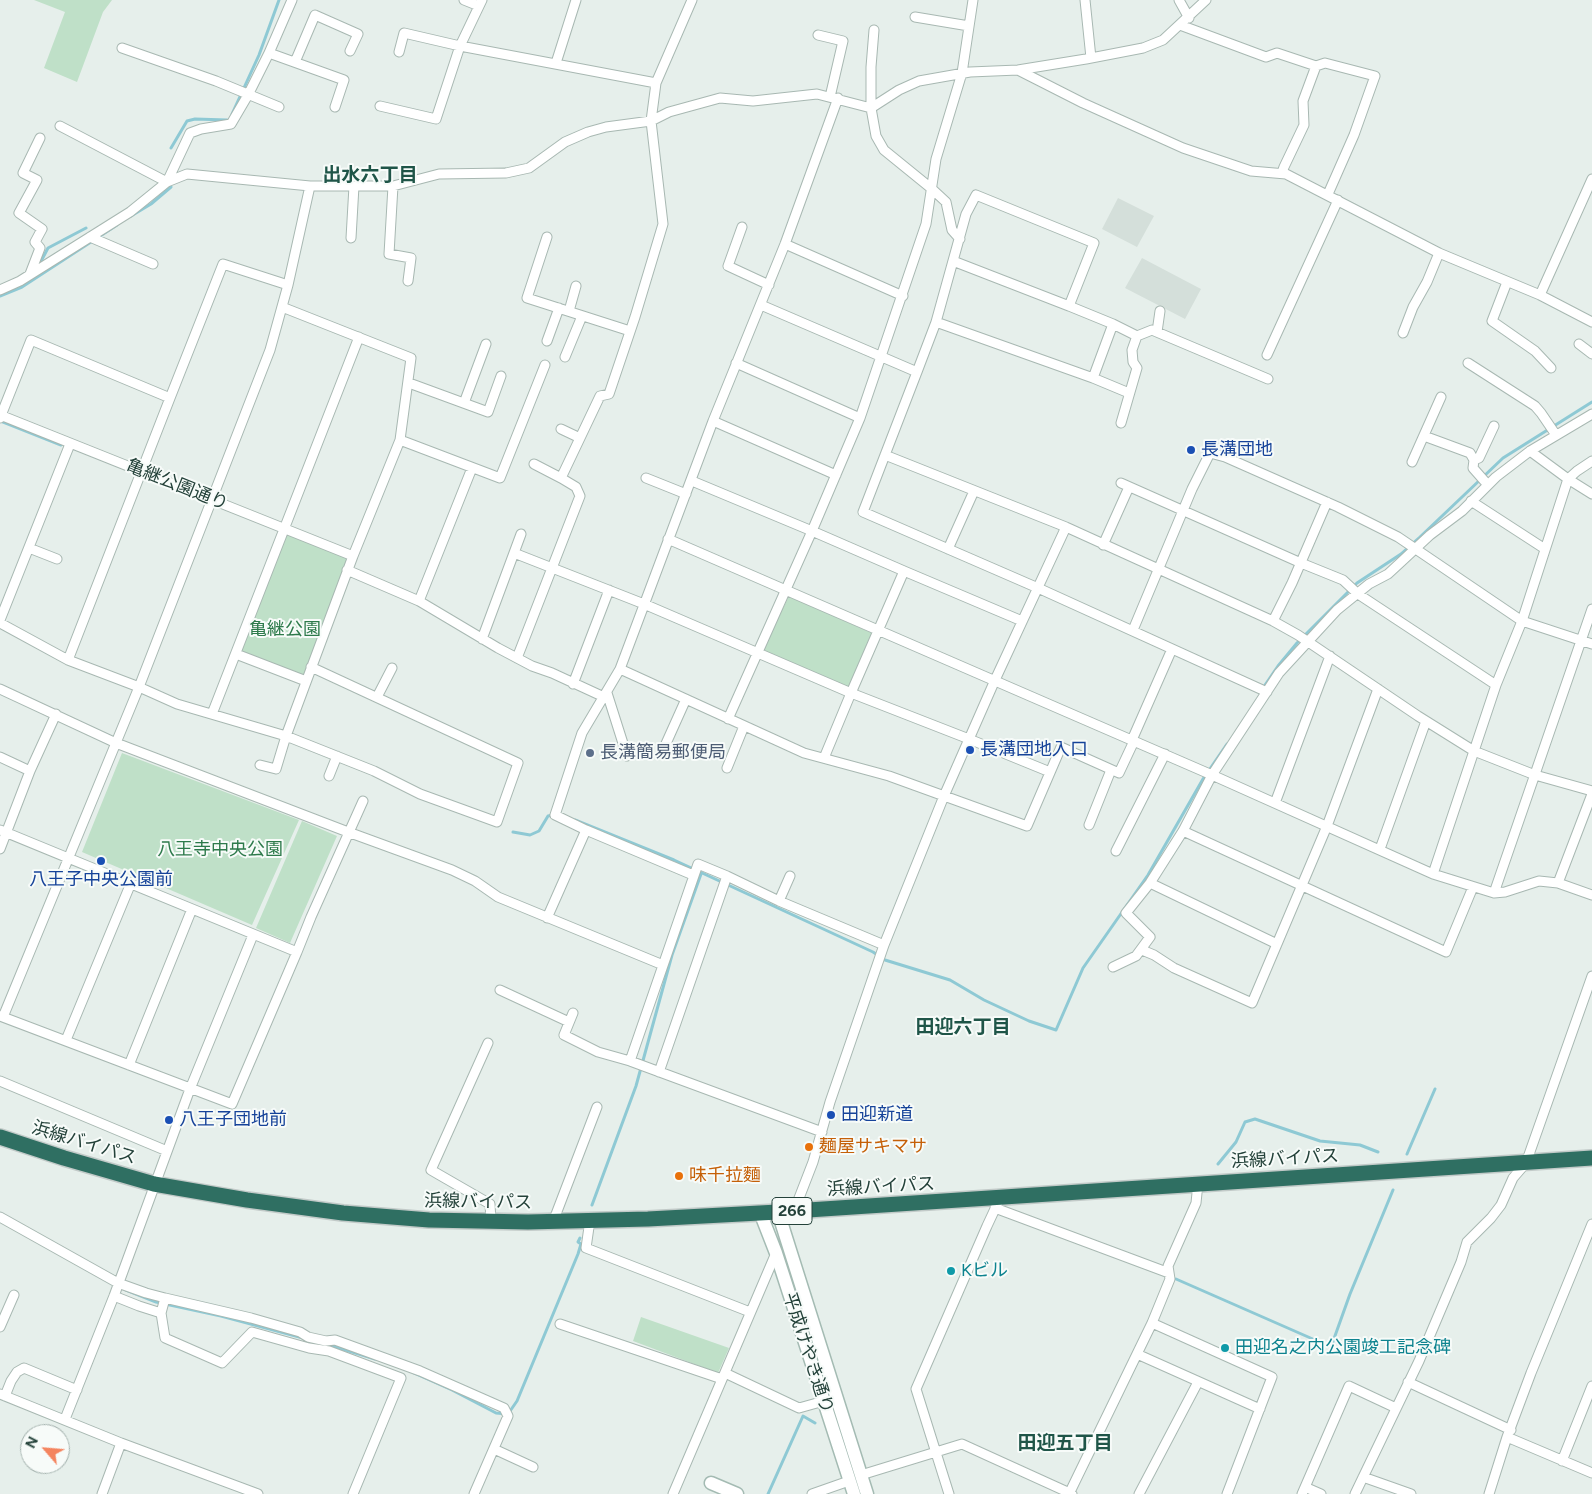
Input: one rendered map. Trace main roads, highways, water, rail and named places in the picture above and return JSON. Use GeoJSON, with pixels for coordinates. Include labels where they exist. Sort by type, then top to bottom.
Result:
{"type":"FeatureCollection","features":[{"type":"Feature","properties":{"kind":"highway","name":"浜線バイパス"},"geometry":{"type":"LineString","coordinates":[[0,1137],[154,1184],[247,1200],[343,1213],[429,1220],[491,1222],[553,1222],[945,1202],[998,1202],[1198,1183],[1592,1158]]}},
{"type":"Feature","properties":{"kind":"waterway"},"geometry":{"type":"LineString","coordinates":[[232,114],[259,55],[279,0]]}},
{"type":"Feature","properties":{"kind":"waterway"},"geometry":{"type":"LineString","coordinates":[[171,148],[187,121],[195,119],[227,120]]}},
{"type":"Feature","properties":{"kind":"waterway"},"geometry":{"type":"LineString","coordinates":[[131,216],[151,204],[171,187]]}},
{"type":"Feature","properties":{"kind":"waterway"},"geometry":{"type":"LineString","coordinates":[[0,296],[22,287],[117,225]]}},
{"type":"Feature","properties":{"kind":"waterway"},"geometry":{"type":"LineString","coordinates":[[39,265],[48,248],[86,228]]}},
{"type":"Feature","properties":{"kind":"waterway"},"geometry":{"type":"LineString","coordinates":[[1263,688],[1297,643],[1357,583],[1401,554],[1503,458],[1592,402]]}},
{"type":"Feature","properties":{"kind":"waterway"},"geometry":{"type":"LineString","coordinates":[[0,421],[61,445]]}},
{"type":"Feature","properties":{"kind":"waterway"},"geometry":{"type":"LineString","coordinates":[[575,820],[674,860],[873,952],[885,960],[950,980],[984,1000],[1029,1021],[1056,1030],[1083,968],[1148,875],[1203,779],[1227,744]]}},
{"type":"Feature","properties":{"kind":"waterway"},"geometry":{"type":"LineString","coordinates":[[513,832],[530,835],[539,831],[548,816],[553,815]]}},
{"type":"Feature","properties":{"kind":"waterway"},"geometry":{"type":"LineString","coordinates":[[592,1205],[636,1086],[672,955],[701,874]]}},
{"type":"Feature","properties":{"kind":"waterway"},"geometry":{"type":"LineString","coordinates":[[1407,1154],[1435,1089]]}},
{"type":"Feature","properties":{"kind":"waterway"},"geometry":{"type":"LineString","coordinates":[[1218,1164],[1236,1142],[1245,1122],[1255,1119],[1320,1141],[1360,1145],[1378,1152]]}},
{"type":"Feature","properties":{"kind":"waterway"},"geometry":{"type":"LineString","coordinates":[[1176,1279],[1331,1347],[1350,1294],[1393,1190]]}},
{"type":"Feature","properties":{"kind":"waterway"},"geometry":{"type":"LineString","coordinates":[[414,1373],[496,1413],[508,1414],[517,1401],[578,1254],[581,1244],[578,1242],[580,1238]]}},
{"type":"Feature","properties":{"kind":"waterway"},"geometry":{"type":"LineString","coordinates":[[126,1290],[156,1302],[221,1316],[303,1338]]}},
{"type":"Feature","properties":{"kind":"waterway"},"geometry":{"type":"LineString","coordinates":[[326,1344],[375,1359]]}},
{"type":"Feature","properties":{"kind":"waterway"},"geometry":{"type":"LineString","coordinates":[[768,1494],[803,1416],[815,1423]]}},
{"type":"Feature","properties":{"kind":"place","name":"長溝団地"},"geometry":{"type":"Point","coordinates":[1191,450]}},
{"type":"Feature","properties":{"kind":"place","name":"長溝団地入口"},"geometry":{"type":"Point","coordinates":[970,750]}},
{"type":"Feature","properties":{"kind":"place","name":"長溝簡易郵便局"},"geometry":{"type":"Point","coordinates":[590,753]}},
{"type":"Feature","properties":{"kind":"place","name":"八王子中央公園前"},"geometry":{"type":"Point","coordinates":[101,861]}},
{"type":"Feature","properties":{"kind":"place","name":"田迎新道"},"geometry":{"type":"Point","coordinates":[831,1115]}},
{"type":"Feature","properties":{"kind":"place","name":"八王子団地前"},"geometry":{"type":"Point","coordinates":[169,1120]}},
{"type":"Feature","properties":{"kind":"place","name":"麺屋サキマサ"},"geometry":{"type":"Point","coordinates":[809,1147]}},
{"type":"Feature","properties":{"kind":"place","name":"味千拉麵"},"geometry":{"type":"Point","coordinates":[679,1176]}},
{"type":"Feature","properties":{"kind":"place","name":"Kビル"},"geometry":{"type":"Point","coordinates":[951,1271]}},
{"type":"Feature","properties":{"kind":"place","name":"田迎名之内公園竣工記念碑"},"geometry":{"type":"Point","coordinates":[1225,1348]}},
{"type":"Feature","properties":{"kind":"district","name":"出水六丁目"},"geometry":{"type":"Point","coordinates":[370,175]}},
{"type":"Feature","properties":{"kind":"district","name":"田迎六丁目"},"geometry":{"type":"Point","coordinates":[963,1027]}},
{"type":"Feature","properties":{"kind":"district","name":"田迎五丁目"},"geometry":{"type":"Point","coordinates":[1065,1443]}},
{"type":"Feature","properties":{"kind":"park label","name":"亀継公園"},"geometry":{"type":"Point","coordinates":[285,630]}},
{"type":"Feature","properties":{"kind":"park label","name":"八王寺中央公園"},"geometry":{"type":"Point","coordinates":[220,850]}}]}
